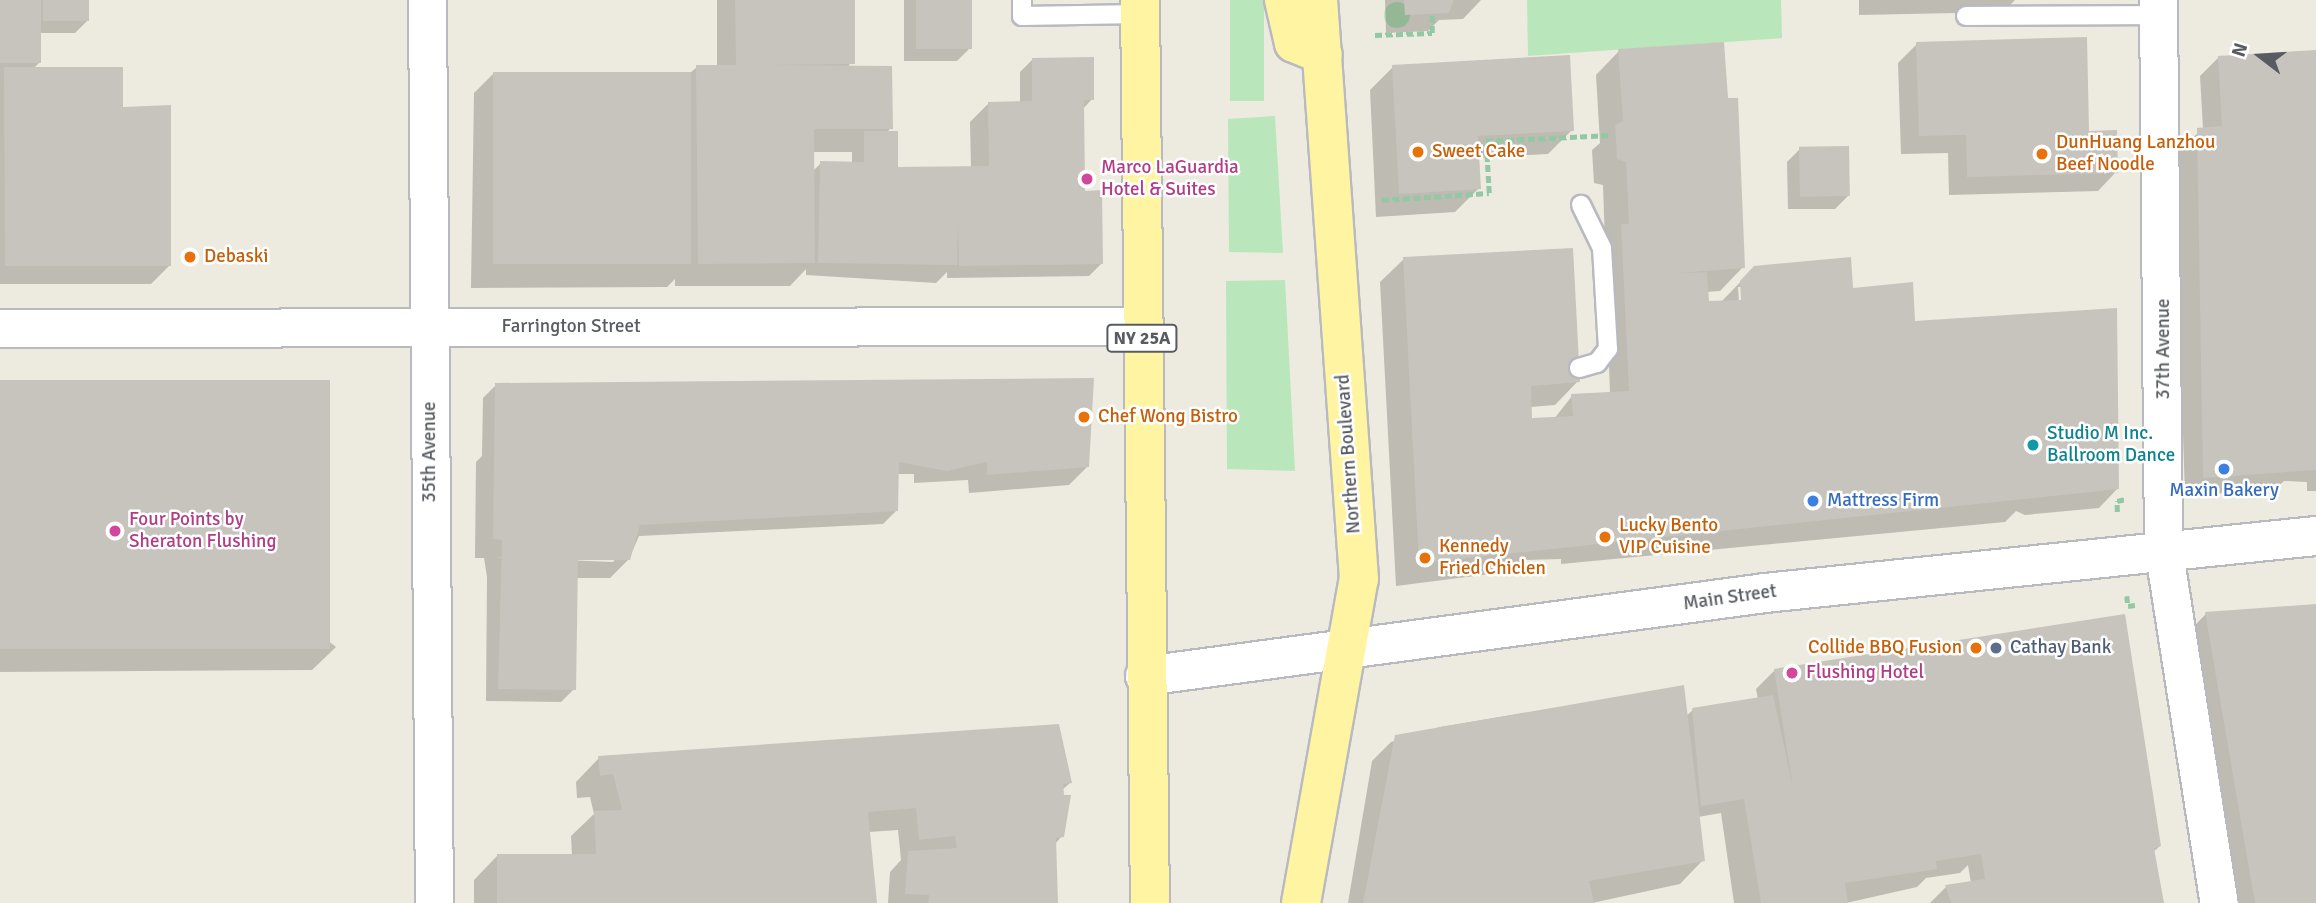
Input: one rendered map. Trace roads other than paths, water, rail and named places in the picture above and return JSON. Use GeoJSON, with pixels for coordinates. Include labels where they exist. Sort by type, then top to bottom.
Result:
{"type":"FeatureCollection","features":[{"type":"Feature","properties":{"kind":"main road"},"geometry":{"type":"LineString","coordinates":[[1284,0],[1294,43],[1323,55]]}},
{"type":"Feature","properties":{"kind":"main road","name":"Northern Boulevard"},"geometry":{"type":"LineString","coordinates":[[1301,903],[1344,650],[1359,579],[1318,0]]}},
{"type":"Feature","properties":{"kind":"main road","name":"NY 25A"},"geometry":{"type":"LineString","coordinates":[[1140,7],[1145,676],[1150,903]]}},
{"type":"Feature","properties":{"kind":"main road","name":"Main Street"},"geometry":{"type":"LineString","coordinates":[[1145,676],[2163,547],[2316,536]]}},
{"type":"Feature","properties":{"kind":"street","name":"35th Avenue"},"geometry":{"type":"LineString","coordinates":[[427,0],[434,903]]}},
{"type":"Feature","properties":{"kind":"street","name":"37th Avenue"},"geometry":{"type":"LineString","coordinates":[[2159,7],[2163,547],[2219,903]]}},
{"type":"Feature","properties":{"kind":"street","name":"Farrington Street"},"geometry":{"type":"LineString","coordinates":[[0,328],[1142,326]]}},
{"type":"Feature","properties":{"kind":"street"},"geometry":{"type":"LineString","coordinates":[[1137,903],[1149,860]]}},
{"type":"Feature","properties":{"kind":"lane"},"geometry":{"type":"LineString","coordinates":[[1022,0],[1022,16],[1140,7]]}},
{"type":"Feature","properties":{"kind":"lane"},"geometry":{"type":"LineString","coordinates":[[1966,16],[2159,7]]}},
{"type":"Feature","properties":{"kind":"lane"},"geometry":{"type":"LineString","coordinates":[[1579,368],[1597,363],[1608,349],[1602,248],[1581,205]]}},
{"type":"Feature","properties":{"kind":"place","name":"Sweet Cake"},"geometry":{"type":"Point","coordinates":[1418,152]}},
{"type":"Feature","properties":{"kind":"place","name":"DunHuang Lanzhou Beef Noodle"},"geometry":{"type":"Point","coordinates":[2042,154]}},
{"type":"Feature","properties":{"kind":"place","name":"Marco LaGuardia Hotel & Suites"},"geometry":{"type":"Point","coordinates":[1087,179]}},
{"type":"Feature","properties":{"kind":"place","name":"Debaski"},"geometry":{"type":"Point","coordinates":[190,257]}},
{"type":"Feature","properties":{"kind":"place","name":"Chef Wong Bistro"},"geometry":{"type":"Point","coordinates":[1084,417]}},
{"type":"Feature","properties":{"kind":"place","name":"Studio M Inc. Ballroom Dance"},"geometry":{"type":"Point","coordinates":[2033,445]}},
{"type":"Feature","properties":{"kind":"place","name":"Maxin Bakery"},"geometry":{"type":"Point","coordinates":[2224,469]}},
{"type":"Feature","properties":{"kind":"place","name":"Mattress Firm"},"geometry":{"type":"Point","coordinates":[1813,501]}},
{"type":"Feature","properties":{"kind":"place","name":"Four Points by Sheraton Flushing"},"geometry":{"type":"Point","coordinates":[115,531]}},
{"type":"Feature","properties":{"kind":"place","name":"Lucky Bento VIP Cuisine"},"geometry":{"type":"Point","coordinates":[1605,537]}},
{"type":"Feature","properties":{"kind":"place","name":"Kennedy Fried Chiclen"},"geometry":{"type":"Point","coordinates":[1425,558]}},
{"type":"Feature","properties":{"kind":"place","name":"Collide BBQ Fusion"},"geometry":{"type":"Point","coordinates":[1976,648]}},
{"type":"Feature","properties":{"kind":"place","name":"Cathay Bank"},"geometry":{"type":"Point","coordinates":[1996,648]}},
{"type":"Feature","properties":{"kind":"place","name":"Flushing Hotel"},"geometry":{"type":"Point","coordinates":[1792,673]}}]}
